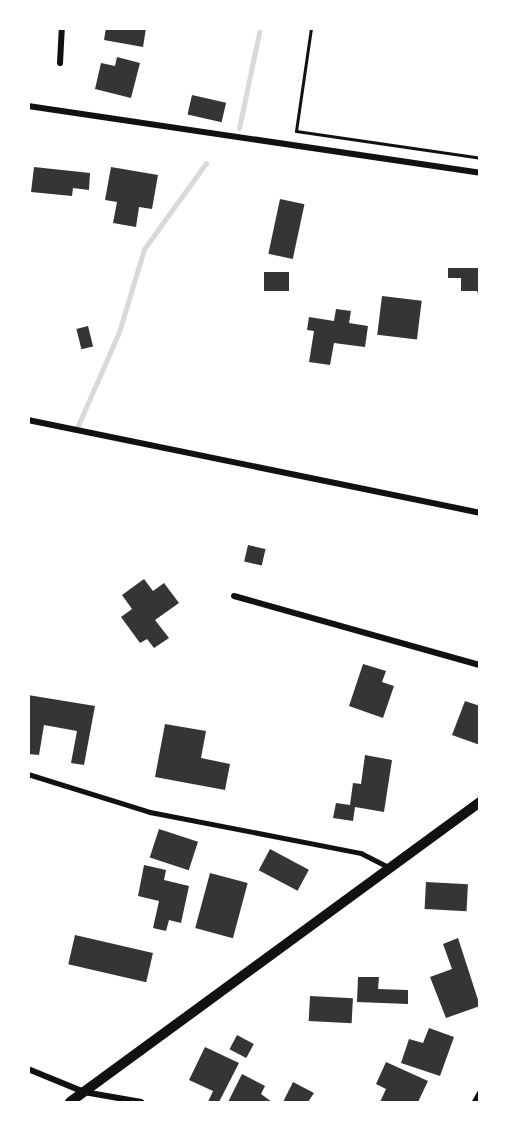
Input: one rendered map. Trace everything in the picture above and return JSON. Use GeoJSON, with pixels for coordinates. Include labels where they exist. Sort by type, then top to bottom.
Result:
{"type":"FeatureCollection","features":[{"type":"Feature","properties":{"kind":"street"},"geometry":{"type":"LineString","coordinates":[[60,63],[62,28]]}},
{"type":"Feature","properties":{"kind":"street"},"geometry":{"type":"LineString","coordinates":[[28,106],[480,173]]}},
{"type":"Feature","properties":{"kind":"street"},"geometry":{"type":"LineString","coordinates":[[28,420],[480,513]]}},
{"type":"Feature","properties":{"kind":"street"},"geometry":{"type":"LineString","coordinates":[[234,596],[480,665]]}},
{"type":"Feature","properties":{"kind":"street"},"geometry":{"type":"LineString","coordinates":[[70,1102],[480,802]]}},
{"type":"Feature","properties":{"kind":"street"},"geometry":{"type":"LineString","coordinates":[[28,1069],[84,1092],[141,1102]]}},
{"type":"Feature","properties":{"kind":"street"},"geometry":{"type":"LineString","coordinates":[[475,1102],[480,1093]]}},
{"type":"Feature","properties":{"kind":"lane"},"geometry":{"type":"LineString","coordinates":[[28,774],[150,812],[361,853],[392,868]]}},
{"type":"Feature","properties":{"kind":"path"},"geometry":{"type":"LineString","coordinates":[[311,28],[296,131],[480,158]]}},
{"type":"Feature","properties":{"kind":"building"},"geometry":{"type":"Polygon","coordinates":[[[106,28],[146,28],[143,47],[104,40],[106,28]]]}},
{"type":"Feature","properties":{"kind":"building"},"geometry":{"type":"Polygon","coordinates":[[[117,57],[140,63],[131,98],[95,89],[101,63],[115,66],[117,57]]]}},
{"type":"Feature","properties":{"kind":"building"},"geometry":{"type":"Polygon","coordinates":[[[192,95],[226,103],[222,122],[188,114],[192,95]]]}},
{"type":"Feature","properties":{"kind":"building"},"geometry":{"type":"Polygon","coordinates":[[[34,167],[90,173],[89,190],[73,188],[72,196],[31,192],[34,167]]]}},
{"type":"Feature","properties":{"kind":"building"},"geometry":{"type":"Polygon","coordinates":[[[111,167],[158,175],[152,209],[139,207],[136,227],[113,223],[117,202],[105,200],[111,167]]]}},
{"type":"Feature","properties":{"kind":"building"},"geometry":{"type":"Polygon","coordinates":[[[280,199],[304,204],[293,259],[268,254],[280,199]]]}},
{"type":"Feature","properties":{"kind":"building"},"geometry":{"type":"Polygon","coordinates":[[[448,268],[480,268],[480,300],[477,291],[461,291],[461,278],[448,278],[448,268]]]}},
{"type":"Feature","properties":{"kind":"building"},"geometry":{"type":"Polygon","coordinates":[[[264,272],[289,272],[289,291],[264,291],[264,272]]]}},
{"type":"Feature","properties":{"kind":"building"},"geometry":{"type":"Polygon","coordinates":[[[382,296],[422,301],[417,340],[377,335],[382,296]]]}},
{"type":"Feature","properties":{"kind":"building"},"geometry":{"type":"Polygon","coordinates":[[[336,309],[351,311],[349,323],[368,326],[365,347],[334,343],[330,365],[309,362],[314,331],[307,330],[309,317],[334,321],[336,309]]]}},
{"type":"Feature","properties":{"kind":"building"},"geometry":{"type":"Polygon","coordinates":[[[88,326],[93,346],[81,349],[76,329],[88,326]]]}},
{"type":"Feature","properties":{"kind":"building"},"geometry":{"type":"Polygon","coordinates":[[[248,545],[266,549],[262,566],[244,562],[248,545]]]}},
{"type":"Feature","properties":{"kind":"building"},"geometry":{"type":"Polygon","coordinates":[[[144,579],[153,591],[164,583],[179,603],[155,620],[169,638],[154,648],[147,639],[140,643],[121,617],[132,609],[122,595],[144,579]]]}},
{"type":"Feature","properties":{"kind":"building"},"geometry":{"type":"Polygon","coordinates":[[[363,664],[386,671],[382,682],[394,686],[383,718],[349,706],[363,664]]]}},
{"type":"Feature","properties":{"kind":"building"},"geometry":{"type":"Polygon","coordinates":[[[28,695],[95,706],[84,765],[71,763],[77,731],[44,725],[39,755],[28,754],[28,695]]]}},
{"type":"Feature","properties":{"kind":"building"},"geometry":{"type":"Polygon","coordinates":[[[465,701],[480,706],[480,745],[452,735],[465,701]]]}},
{"type":"Feature","properties":{"kind":"building"},"geometry":{"type":"Polygon","coordinates":[[[165,724],[206,731],[201,758],[230,764],[225,790],[155,777],[165,724]]]}},
{"type":"Feature","properties":{"kind":"building"},"geometry":{"type":"Polygon","coordinates":[[[365,755],[392,760],[384,812],[355,807],[353,821],[333,818],[336,803],[350,805],[353,783],[361,784],[365,755]]]}},
{"type":"Feature","properties":{"kind":"building"},"geometry":{"type":"Polygon","coordinates":[[[159,829],[198,842],[189,870],[150,858],[159,829]]]}},
{"type":"Feature","properties":{"kind":"building"},"geometry":{"type":"Polygon","coordinates":[[[270,849],[309,870],[298,891],[259,870],[270,849]]]}},
{"type":"Feature","properties":{"kind":"building"},"geometry":{"type":"Polygon","coordinates":[[[144,865],[166,870],[164,880],[189,886],[181,923],[169,920],[166,931],[153,928],[159,901],[138,896],[144,865]]]}},
{"type":"Feature","properties":{"kind":"building"},"geometry":{"type":"Polygon","coordinates":[[[210,873],[248,883],[233,938],[195,928],[210,873]]]}},
{"type":"Feature","properties":{"kind":"building"},"geometry":{"type":"Polygon","coordinates":[[[426,882],[468,884],[467,911],[425,909],[426,882]]]}},
{"type":"Feature","properties":{"kind":"building"},"geometry":{"type":"Polygon","coordinates":[[[75,935],[153,953],[146,982],[68,964],[75,935]]]}},
{"type":"Feature","properties":{"kind":"building"},"geometry":{"type":"Polygon","coordinates":[[[458,938],[480,1006],[446,1018],[430,977],[452,969],[443,944],[458,938]]]}},
{"type":"Feature","properties":{"kind":"building"},"geometry":{"type":"Polygon","coordinates":[[[358,977],[379,977],[378,989],[408,990],[408,1004],[357,1002],[358,977]]]}},
{"type":"Feature","properties":{"kind":"building"},"geometry":{"type":"Polygon","coordinates":[[[310,996],[353,998],[352,1023],[309,1021],[310,996]]]}},
{"type":"Feature","properties":{"kind":"building"},"geometry":{"type":"Polygon","coordinates":[[[429,1028],[454,1037],[440,1076],[401,1063],[409,1039],[423,1043],[429,1028]]]}},
{"type":"Feature","properties":{"kind":"building"},"geometry":{"type":"Polygon","coordinates":[[[237,1035],[254,1044],[246,1058],[229,1049],[237,1035]]]}},
{"type":"Feature","properties":{"kind":"building"},"geometry":{"type":"Polygon","coordinates":[[[205,1047],[239,1063],[219,1102],[208,1102],[213,1091],[189,1080],[205,1047]]]}},
{"type":"Feature","properties":{"kind":"building"},"geometry":{"type":"Polygon","coordinates":[[[386,1062],[428,1081],[418,1102],[380,1102],[386,1089],[376,1084],[386,1062]]]}},
{"type":"Feature","properties":{"kind":"building"},"geometry":{"type":"Polygon","coordinates":[[[242,1074],[265,1086],[261,1094],[272,1102],[228,1102],[242,1074]]]}},
{"type":"Feature","properties":{"kind":"building"},"geometry":{"type":"Polygon","coordinates":[[[293,1082],[314,1093],[308,1102],[283,1102],[293,1082]]]}},
{"type":"Feature","properties":{"kind":"waterway"},"geometry":{"type":"LineString","coordinates":[[239,128],[260,28]]}},
{"type":"Feature","properties":{"kind":"waterway"},"geometry":{"type":"LineString","coordinates":[[76,430],[119,332],[144,249],[206,163]]}}]}
